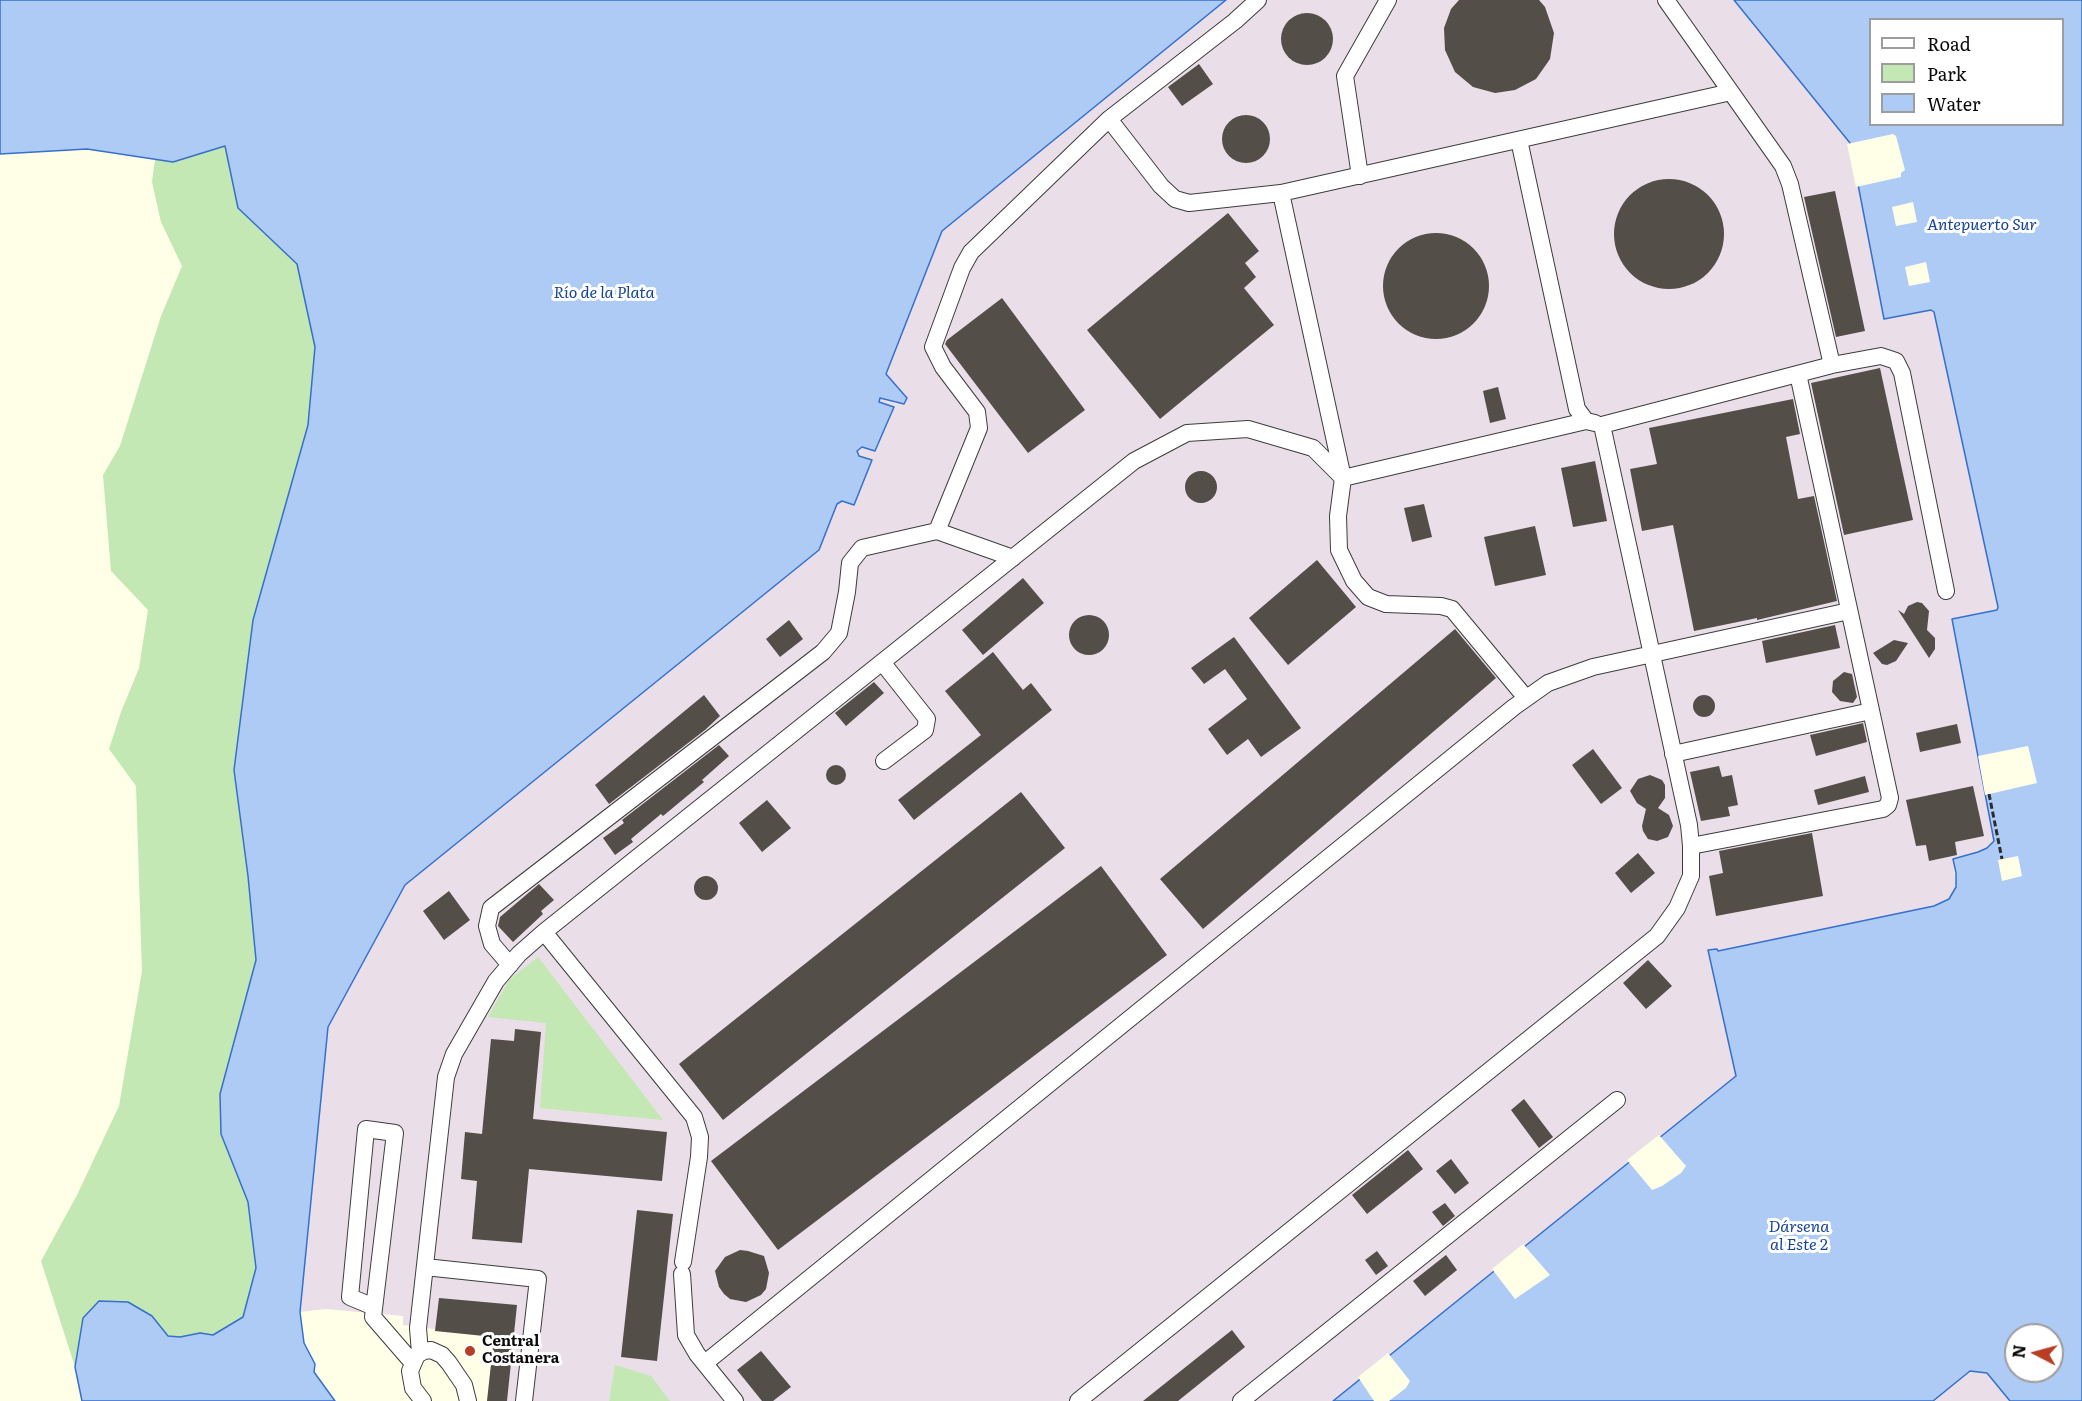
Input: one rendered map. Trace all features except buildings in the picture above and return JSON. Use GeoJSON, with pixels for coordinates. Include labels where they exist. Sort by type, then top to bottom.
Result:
{"type":"FeatureCollection","features":[{"type":"Feature","properties":{"kind":"street"},"geometry":{"type":"LineString","coordinates":[[936,531],[979,428],[977,412],[943,367],[933,347],[962,268],[971,252],[1109,119],[1235,21],[1258,0]]}},
{"type":"Feature","properties":{"kind":"street"},"geometry":{"type":"LineString","coordinates":[[1360,176],[1345,76],[1388,0]]}},
{"type":"Feature","properties":{"kind":"street"},"geometry":{"type":"LineString","coordinates":[[1666,0],[1783,166],[1790,184],[1832,365]]}},
{"type":"Feature","properties":{"kind":"street"},"geometry":{"type":"LineString","coordinates":[[1109,119],[1161,186],[1174,199],[1189,203],[1281,193],[1731,92]]}},
{"type":"Feature","properties":{"kind":"street"},"geometry":{"type":"LineString","coordinates":[[1078,1401],[1657,936],[1677,908],[1691,876],[1692,846],[1652,654],[1594,423],[1577,409],[1519,140]]}},
{"type":"Feature","properties":{"kind":"street"},"geometry":{"type":"LineString","coordinates":[[1281,193],[1343,478],[1338,516],[1339,550],[1354,581],[1368,597],[1386,604],[1441,606],[1452,609],[1526,698]]}},
{"type":"Feature","properties":{"kind":"street"},"geometry":{"type":"LineString","coordinates":[[1343,478],[1594,423],[1832,365],[1881,356],[1896,361],[1902,373],[1946,591]]}},
{"type":"Feature","properties":{"kind":"street"},"geometry":{"type":"LineString","coordinates":[[1692,846],[1883,809],[1888,805],[1890,798],[1798,374]]}},
{"type":"Feature","properties":{"kind":"street"},"geometry":{"type":"LineString","coordinates":[[423,1401],[411,1382],[416,1358],[446,1077],[454,1054],[485,999],[496,981],[510,965],[544,932],[1134,461],[1187,433],[1248,429],[1313,448],[1343,478]]}},
{"type":"Feature","properties":{"kind":"street"},"geometry":{"type":"LineString","coordinates":[[510,965],[492,944],[487,926],[491,908],[823,652],[839,633],[850,563],[862,548],[936,531],[1013,558]]}},
{"type":"Feature","properties":{"kind":"street"},"geometry":{"type":"LineString","coordinates":[[705,1363],[1526,698],[1548,683],[1593,668],[1849,611]]}},
{"type":"Feature","properties":{"kind":"street"},"geometry":{"type":"LineString","coordinates":[[882,662],[927,719],[925,730],[884,761]]}},
{"type":"Feature","properties":{"kind":"street"},"geometry":{"type":"LineString","coordinates":[[1673,754],[1871,711]]}},
{"type":"Feature","properties":{"kind":"street"},"geometry":{"type":"LineString","coordinates":[[544,932],[694,1117],[700,1137],[682,1268],[686,1335],[735,1401]]}},
{"type":"Feature","properties":{"kind":"street"},"geometry":{"type":"LineString","coordinates":[[1241,1401],[1617,1100]]}},
{"type":"Feature","properties":{"kind":"street"},"geometry":{"type":"LineString","coordinates":[[374,1306],[350,1297],[366,1129],[395,1133],[373,1317],[416,1358]]}},
{"type":"Feature","properties":{"kind":"street"},"geometry":{"type":"LineString","coordinates":[[425,1267],[538,1279],[524,1401]]}},
{"type":"Feature","properties":{"kind":"street"},"geometry":{"type":"LineString","coordinates":[[416,1358],[430,1350],[442,1355],[464,1385],[468,1401]]}},
{"type":"Feature","properties":{"kind":"path"},"geometry":{"type":"LineString","coordinates":[[1989,794],[2002,860]]}},
{"type":"Feature","properties":{"kind":"shaded area"},"geometry":{"type":"Polygon","coordinates":[[[1226,0],[1734,0],[1850,143],[1884,318],[1931,310],[1934,312],[1998,607],[1997,610],[1952,619],[1994,840],[1987,848],[1953,859],[1956,887],[1949,899],[1934,906],[1718,951],[1708,950],[1736,1076],[1333,1401],[487,1401],[494,1337],[403,1325],[403,1316],[326,1309],[300,1312],[328,1027],[405,885],[819,550],[837,504],[842,501],[854,505],[871,460],[858,456],[857,451],[862,447],[876,451],[894,408],[879,402],[880,398],[897,404],[886,374],[941,231],[1226,0]]]}},
{"type":"Feature","properties":{"kind":"shaded area"},"geometry":{"type":"Polygon","coordinates":[[[1970,1371],[1987,1373],[2010,1401],[1933,1401],[1970,1371]]]}},
{"type":"Feature","properties":{"kind":"green space"},"geometry":{"type":"Polygon","coordinates":[[[225,146],[238,208],[297,264],[315,347],[308,425],[253,620],[248,876],[256,960],[220,1094],[221,1134],[248,1202],[256,1268],[243,1318],[213,1335],[200,1333],[180,1337],[168,1336],[152,1316],[83,1318],[75,1367],[41,1261],[77,1195],[119,1106],[142,971],[136,786],[109,749],[139,668],[148,610],[111,571],[103,475],[120,446],[161,316],[182,266],[161,222],[152,182],[155,159],[173,162],[225,146]]]}},
{"type":"Feature","properties":{"kind":"green space"},"geometry":{"type":"Polygon","coordinates":[[[538,957],[663,1120],[540,1108],[546,1023],[488,1017],[509,980],[538,957]]]}},
{"type":"Feature","properties":{"kind":"green space"},"geometry":{"type":"Polygon","coordinates":[[[615,1365],[651,1376],[670,1401],[609,1401],[615,1365]]]}},
{"type":"Feature","properties":{"kind":"water","name":"Río de la Plata"},"geometry":{"type":"Polygon","coordinates":[[[0,0],[1226,0],[942,231],[886,374],[907,398],[904,404],[880,398],[879,402],[894,407],[875,451],[862,447],[857,451],[859,456],[872,460],[854,505],[842,501],[837,504],[819,550],[405,885],[328,1027],[300,1312],[304,1343],[315,1364],[314,1372],[335,1401],[82,1401],[75,1367],[83,1318],[99,1301],[128,1302],[152,1316],[168,1336],[180,1337],[200,1333],[213,1335],[243,1317],[256,1268],[248,1202],[221,1134],[220,1094],[256,960],[234,770],[253,620],[308,425],[315,347],[297,264],[238,208],[225,146],[173,162],[87,149],[0,154],[0,0]]]}},
{"type":"Feature","properties":{"kind":"water"},"geometry":{"type":"Polygon","coordinates":[[[1734,0],[2082,0],[2082,1401],[2010,1401],[1987,1373],[1970,1371],[1933,1401],[1333,1401],[1736,1076],[1708,950],[1717,949],[1718,951],[1934,906],[1949,899],[1956,887],[1953,859],[1978,852],[1987,848],[1994,841],[1952,619],[1997,610],[1998,607],[1934,312],[1931,310],[1884,319],[1850,143],[1734,0]]]}},
{"type":"Feature","properties":{"kind":"pier"},"geometry":{"type":"Polygon","coordinates":[[[1893,134],[1896,136],[1905,170],[1901,173],[1901,177],[1856,187],[1847,144],[1893,134]]]}},
{"type":"Feature","properties":{"kind":"pier"},"geometry":{"type":"Polygon","coordinates":[[[1913,202],[1917,222],[1896,226],[1892,207],[1913,202]]]}},
{"type":"Feature","properties":{"kind":"pier"},"geometry":{"type":"Polygon","coordinates":[[[1926,262],[1930,282],[1909,286],[1905,267],[1926,262]]]}},
{"type":"Feature","properties":{"kind":"pier"},"geometry":{"type":"Polygon","coordinates":[[[2028,746],[2037,783],[1985,795],[1978,756],[2028,746]]]}},
{"type":"Feature","properties":{"kind":"pier"},"geometry":{"type":"Polygon","coordinates":[[[2018,856],[2022,876],[2002,881],[1998,860],[2018,856]]]}},
{"type":"Feature","properties":{"kind":"pier"},"geometry":{"type":"Polygon","coordinates":[[[1659,1135],[1686,1166],[1681,1173],[1652,1190],[1627,1160],[1659,1135]]]}},
{"type":"Feature","properties":{"kind":"pier"},"geometry":{"type":"Polygon","coordinates":[[[1523,1244],[1550,1275],[1515,1299],[1492,1269],[1523,1244]]]}},
{"type":"Feature","properties":{"kind":"pier"},"geometry":{"type":"Polygon","coordinates":[[[1388,1353],[1410,1381],[1406,1388],[1389,1401],[1374,1401],[1358,1377],[1388,1353]]]}},
{"type":"Feature","properties":{"kind":"place","name":"Central Costanera"},"geometry":{"type":"Point","coordinates":[470,1351]}},
{"type":"Feature","properties":{"kind":"water label","name":"Antepuerto Sur"},"geometry":{"type":"Point","coordinates":[1982,225]}},
{"type":"Feature","properties":{"kind":"water label","name":"Dársena al Este 2"},"geometry":{"type":"Point","coordinates":[1799,1236]}}]}
